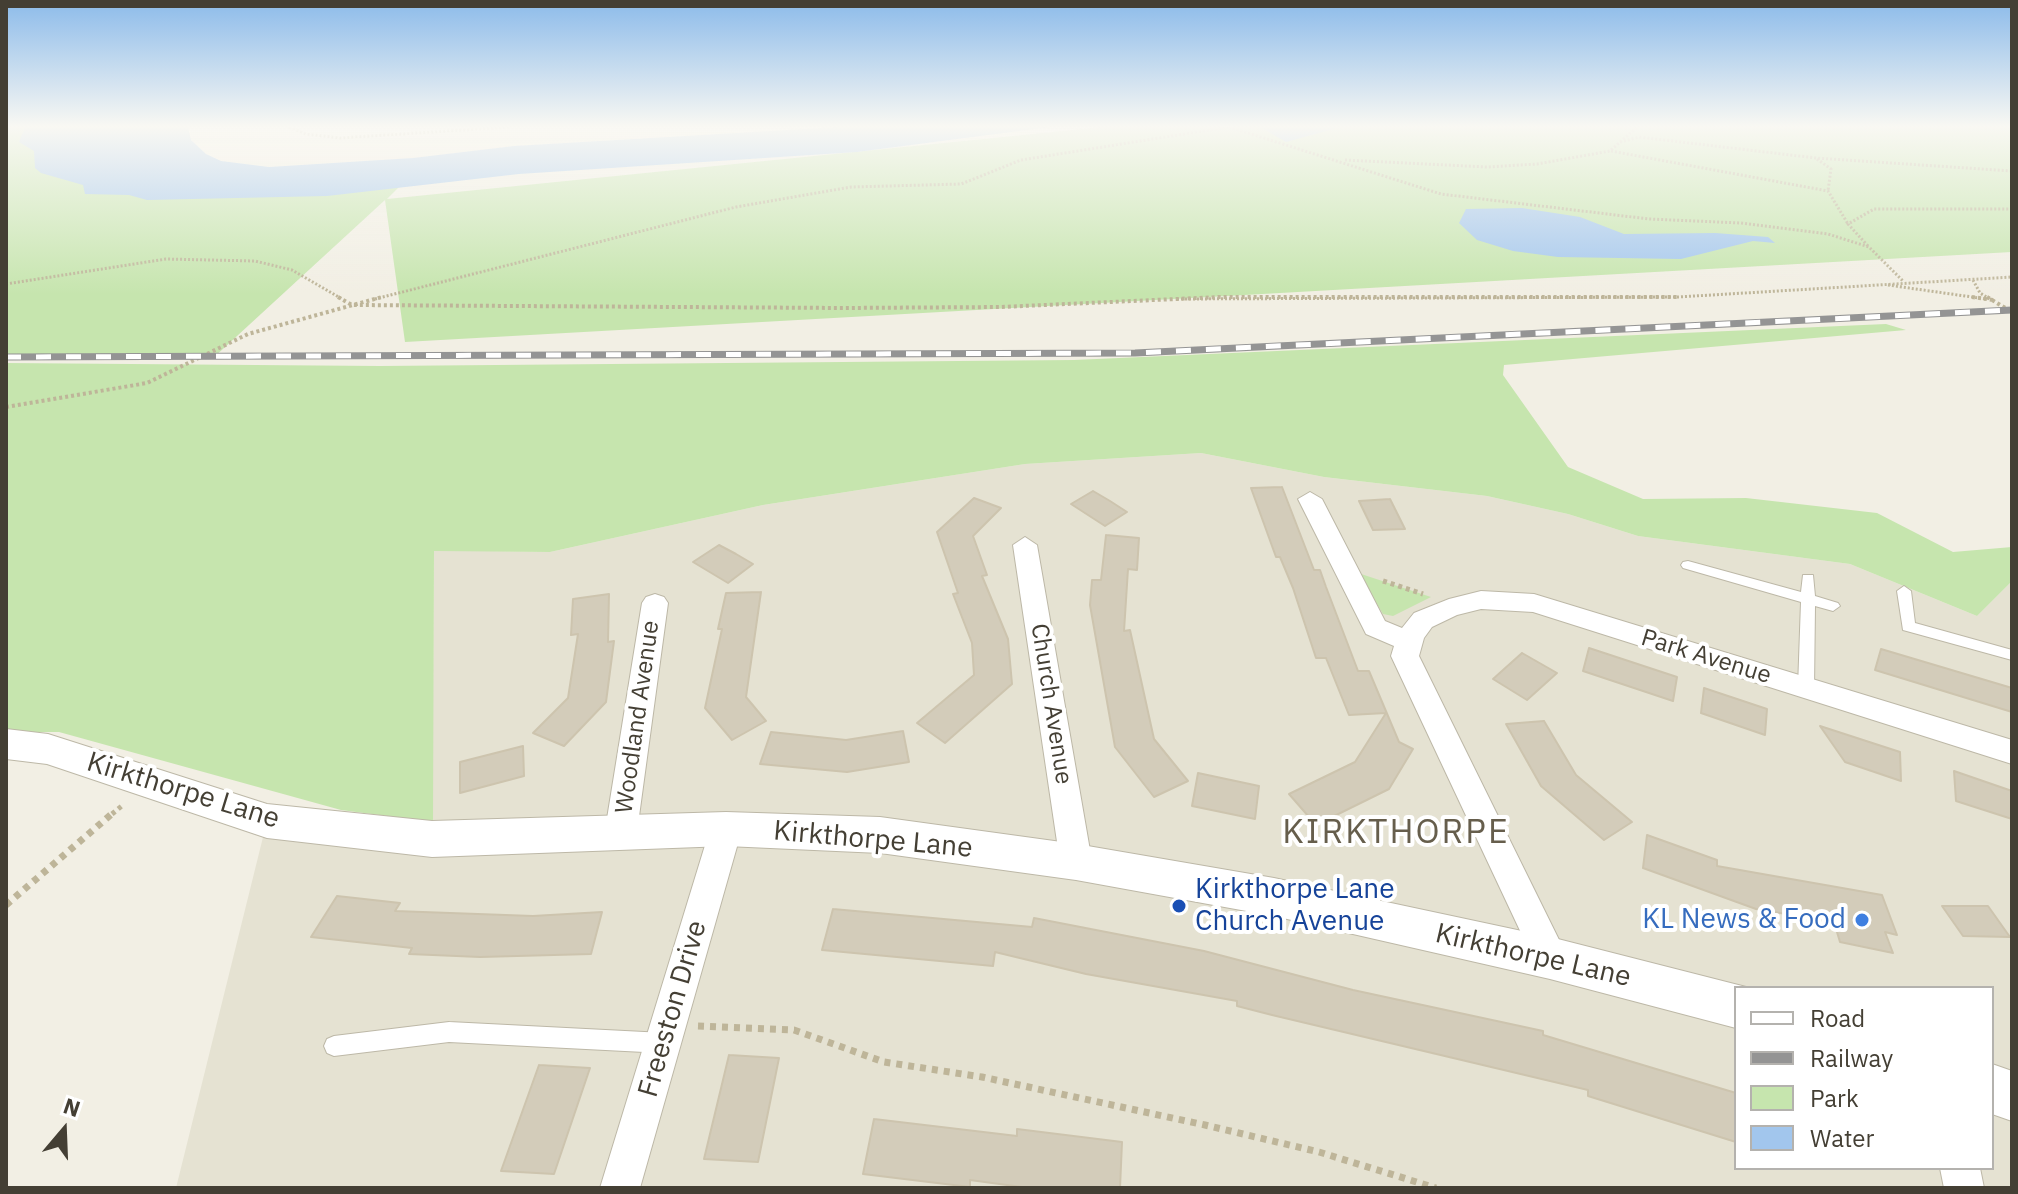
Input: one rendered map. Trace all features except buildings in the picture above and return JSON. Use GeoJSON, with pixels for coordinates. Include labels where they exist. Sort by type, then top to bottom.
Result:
{"type":"FeatureCollection","features":[{"type":"Feature","properties":{"kind":"street"},"geometry":{"type":"LineString","coordinates":[[1310,499],[1375,627],[1409,641],[1405,656],[1550,958]]}},
{"type":"Feature","properties":{"kind":"street","name":"Church Avenue"},"geometry":{"type":"LineString","coordinates":[[1025,545],[1076,862]]}},
{"type":"Feature","properties":{"kind":"street","name":"Park Avenue"},"geometry":{"type":"LineString","coordinates":[[1409,641],[1423,620],[1459,605],[1481,600],[1534,603],[2012,752]]}},
{"type":"Feature","properties":{"kind":"street","name":"Woodland Avenue"},"geometry":{"type":"LineString","coordinates":[[621,831],[655,603]]}},
{"type":"Feature","properties":{"kind":"street","name":"Kirkthorpe Lane"},"geometry":{"type":"LineString","coordinates":[[6,744],[48,749],[267,821],[402,836],[432,839],[726,829],[880,835],[1076,862],[1274,897],[1550,958],[1734,1004]]}},
{"type":"Feature","properties":{"kind":"street","name":"Freeston Drive"},"geometry":{"type":"LineString","coordinates":[[620,1188],[726,829]]}},
{"type":"Feature","properties":{"kind":"lane"},"geometry":{"type":"LineString","coordinates":[[1688,565],[1833,606]]}},
{"type":"Feature","properties":{"kind":"lane"},"geometry":{"type":"LineString","coordinates":[[1806,688],[1808,578]]}},
{"type":"Feature","properties":{"kind":"lane"},"geometry":{"type":"LineString","coordinates":[[1904,591],[1908,626],[2012,655]]}},
{"type":"Feature","properties":{"kind":"lane"},"geometry":{"type":"LineString","coordinates":[[334,1046],[449,1032],[666,1034]]}},
{"type":"Feature","properties":{"kind":"path"},"geometry":{"type":"LineString","coordinates":[[6,407],[147,383],[248,334],[736,207],[851,187],[964,183]]}},
{"type":"Feature","properties":{"kind":"path"},"geometry":{"type":"LineString","coordinates":[[1398,183],[1441,194],[1649,219],[1799,230],[1828,234],[1869,247]]}},
{"type":"Feature","properties":{"kind":"path"},"geometry":{"type":"LineString","coordinates":[[1789,183],[1828,191]]}},
{"type":"Feature","properties":{"kind":"path"},"geometry":{"type":"LineString","coordinates":[[1829,183],[1828,191],[1848,224],[1904,282]]}},
{"type":"Feature","properties":{"kind":"path"},"geometry":{"type":"LineString","coordinates":[[1848,224],[1874,209],[1941,206],[2012,209]]}},
{"type":"Feature","properties":{"kind":"path"},"geometry":{"type":"LineString","coordinates":[[6,284],[166,259],[255,261],[292,270],[352,305],[859,308],[1001,307],[1220,297],[1620,298],[1847,289],[1871,283],[2012,277]]}},
{"type":"Feature","properties":{"kind":"path"},"geometry":{"type":"LineString","coordinates":[[1973,280],[1980,293],[2012,312]]}},
{"type":"Feature","properties":{"kind":"path"},"geometry":{"type":"LineString","coordinates":[[1871,283],[1993,300]]}},
{"type":"Feature","properties":{"kind":"path"},"geometry":{"type":"LineString","coordinates":[[1347,572],[1459,605]]}},
{"type":"Feature","properties":{"kind":"path"},"geometry":{"type":"LineString","coordinates":[[6,905],[151,781]]}},
{"type":"Feature","properties":{"kind":"path"},"geometry":{"type":"LineString","coordinates":[[666,1034],[794,1030],[884,1062],[982,1077],[1205,1125],[1319,1152],[1436,1188]]}},
{"type":"Feature","properties":{"kind":"shaded area"},"geometry":{"type":"Polygon","coordinates":[[[1201,453],[1324,477],[1487,496],[1568,514],[1638,536],[1850,564],[1977,616],[2012,581],[2012,1188],[176,1188],[267,821],[432,839],[434,550],[550,552],[763,505],[1025,464],[1201,453]]]}},
{"type":"Feature","properties":{"kind":"green space"},"geometry":{"type":"Polygon","coordinates":[[[6,183],[403,183],[387,199],[549,183],[2012,183],[2012,252],[405,342],[385,200],[212,359],[6,357],[6,183]]]}},
{"type":"Feature","properties":{"kind":"green space"},"geometry":{"type":"Polygon","coordinates":[[[1886,324],[1906,330],[1504,365],[1503,375],[1568,467],[1643,499],[1746,498],[1877,513],[1953,552],[2012,547],[2012,581],[1977,616],[1850,564],[1638,536],[1568,514],[1487,496],[1324,477],[1201,453],[1025,464],[763,505],[550,552],[434,551],[433,822],[341,810],[59,732],[6,732],[6,363],[380,366],[1074,360],[1886,324]]]}},
{"type":"Feature","properties":{"kind":"green space"},"geometry":{"type":"Polygon","coordinates":[[[1358,573],[1431,597],[1393,616],[1383,614],[1358,573]]]}},
{"type":"Feature","properties":{"kind":"water"},"geometry":{"type":"Polygon","coordinates":[[[75,183],[443,183],[327,196],[147,200],[129,195],[85,194],[83,185],[75,183]]]}},
{"type":"Feature","properties":{"kind":"water"},"geometry":{"type":"Polygon","coordinates":[[[1522,208],[1580,217],[1624,234],[1715,233],[1768,237],[1775,243],[1753,241],[1681,259],[1558,257],[1513,251],[1477,240],[1459,223],[1466,209],[1522,208]]]}},
{"type":"Feature","properties":{"kind":"railway"},"geometry":{"type":"LineString","coordinates":[[6,357],[1135,353],[2012,310]]}},
{"type":"Feature","properties":{"kind":"place","name":"Kirkthorpe Lane Church Avenue"},"geometry":{"type":"Point","coordinates":[1179,906]}},
{"type":"Feature","properties":{"kind":"place","name":"KL News & Food"},"geometry":{"type":"Point","coordinates":[1862,920]}},
{"type":"Feature","properties":{"kind":"district","name":"KIRKTHORPE"},"geometry":{"type":"Point","coordinates":[1396,833]}}]}
